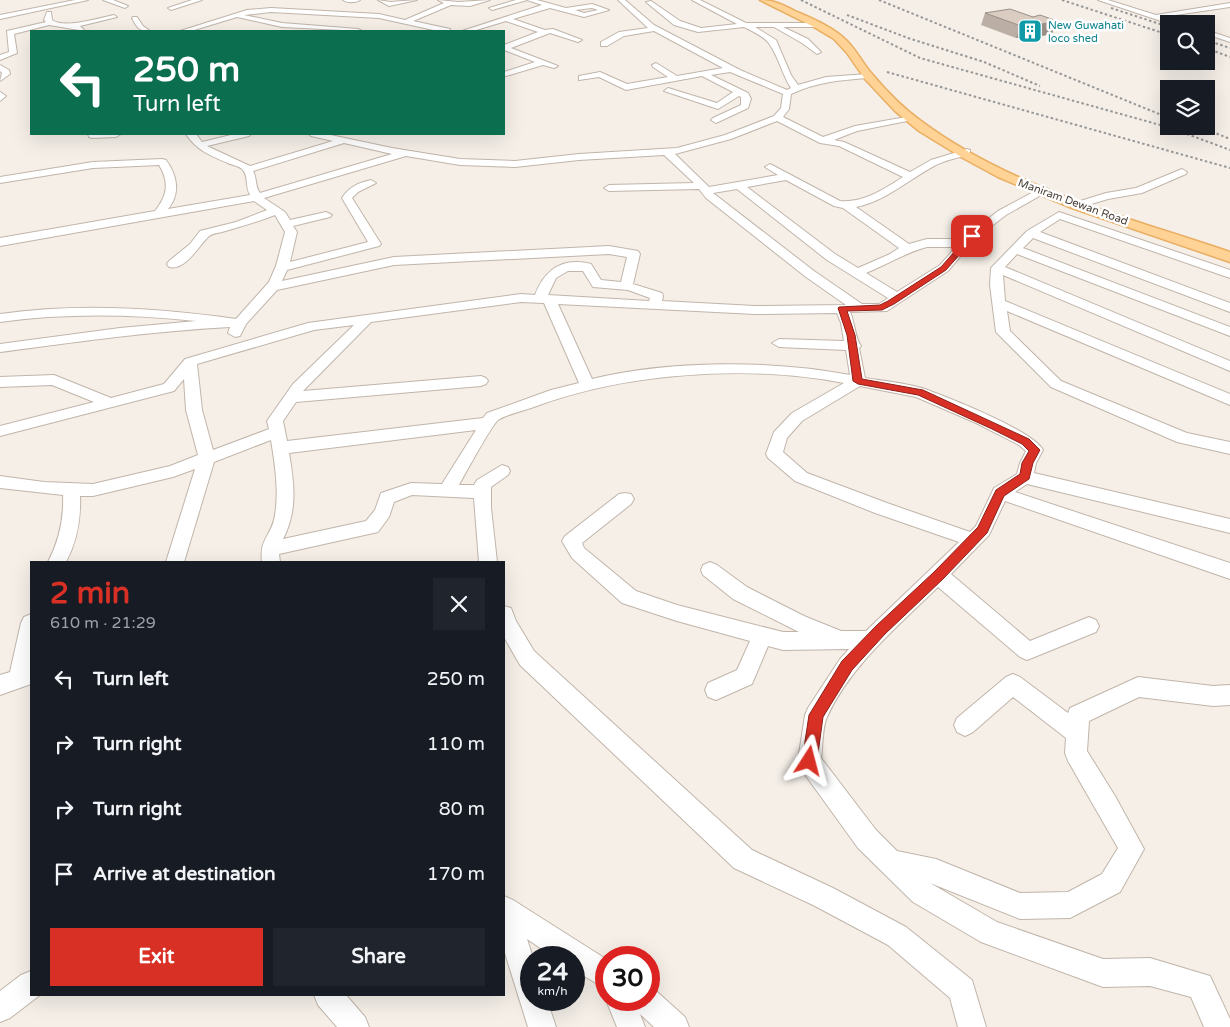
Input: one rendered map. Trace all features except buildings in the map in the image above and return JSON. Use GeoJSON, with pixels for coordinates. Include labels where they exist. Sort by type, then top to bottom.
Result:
{"type":"FeatureCollection","features":[{"type":"Feature","properties":{"kind":"main road","name":"Maniram Dewan Road"},"geometry":{"type":"LineString","coordinates":[[764,0],[832,33],[844,43],[868,76],[901,113],[1005,176],[1230,256]]}},
{"type":"Feature","properties":{"kind":"main road","name":"Maniram Dewan Road"},"geometry":{"type":"LineString","coordinates":[[769,0],[835,32],[860,54],[874,75],[905,111],[965,153]]}},
{"type":"Feature","properties":{"kind":"street"},"geometry":{"type":"LineString","coordinates":[[44,0],[48,2],[85,0]]}},
{"type":"Feature","properties":{"kind":"street"},"geometry":{"type":"LineString","coordinates":[[106,0],[125,6]]}},
{"type":"Feature","properties":{"kind":"street"},"geometry":{"type":"LineString","coordinates":[[171,8],[200,0]]}},
{"type":"Feature","properties":{"kind":"street"},"geometry":{"type":"LineString","coordinates":[[346,0],[357,0]]}},
{"type":"Feature","properties":{"kind":"street"},"geometry":{"type":"LineString","coordinates":[[381,0],[389,4],[414,0]]}},
{"type":"Feature","properties":{"kind":"street"},"geometry":{"type":"LineString","coordinates":[[441,0],[451,3],[473,4],[487,0]]}},
{"type":"Feature","properties":{"kind":"street"},"geometry":{"type":"LineString","coordinates":[[492,8],[524,0]]}},
{"type":"Feature","properties":{"kind":"street"},"geometry":{"type":"LineString","coordinates":[[530,0],[583,20]]}},
{"type":"Feature","properties":{"kind":"street"},"geometry":{"type":"LineString","coordinates":[[469,30],[569,0]]}},
{"type":"Feature","properties":{"kind":"street"},"geometry":{"type":"LineString","coordinates":[[621,0],[655,28],[731,69],[787,93]]}},
{"type":"Feature","properties":{"kind":"street"},"geometry":{"type":"LineString","coordinates":[[695,0],[773,42],[787,75],[796,88]]}},
{"type":"Feature","properties":{"kind":"street"},"geometry":{"type":"LineString","coordinates":[[1101,0],[1160,18]]}},
{"type":"Feature","properties":{"kind":"street"},"geometry":{"type":"LineString","coordinates":[[0,18],[70,2]]}},
{"type":"Feature","properties":{"kind":"street"},"geometry":{"type":"LineString","coordinates":[[649,2],[677,23],[702,30],[744,25],[815,25]]}},
{"type":"Feature","properties":{"kind":"street"},"geometry":{"type":"LineString","coordinates":[[1200,2],[1230,5]]}},
{"type":"Feature","properties":{"kind":"street"},"geometry":{"type":"LineString","coordinates":[[271,10],[293,3]]}},
{"type":"Feature","properties":{"kind":"street"},"geometry":{"type":"LineString","coordinates":[[387,25],[404,21],[451,3]]}},
{"type":"Feature","properties":{"kind":"street"},"geometry":{"type":"LineString","coordinates":[[1153,16],[1220,3]]}},
{"type":"Feature","properties":{"kind":"street"},"geometry":{"type":"LineString","coordinates":[[548,6],[587,16],[606,10],[592,6],[565,10]]}},
{"type":"Feature","properties":{"kind":"street"},"geometry":{"type":"LineString","coordinates":[[50,8],[48,20],[51,23]]}},
{"type":"Feature","properties":{"kind":"street"},"geometry":{"type":"LineString","coordinates":[[187,30],[255,8],[379,16],[443,30]]}},
{"type":"Feature","properties":{"kind":"street"},"geometry":{"type":"LineString","coordinates":[[237,15],[257,22],[280,26],[345,30]]}},
{"type":"Feature","properties":{"kind":"street"},"geometry":{"type":"LineString","coordinates":[[72,26],[114,17]]}},
{"type":"Feature","properties":{"kind":"street"},"geometry":{"type":"LineString","coordinates":[[135,18],[140,27],[145,30]]}},
{"type":"Feature","properties":{"kind":"street"},"geometry":{"type":"LineString","coordinates":[[506,19],[541,30],[543,33]]}},
{"type":"Feature","properties":{"kind":"street"},"geometry":{"type":"LineString","coordinates":[[0,36],[51,23],[72,26],[81,30]]}},
{"type":"Feature","properties":{"kind":"street"},"geometry":{"type":"LineString","coordinates":[[775,26],[805,41],[817,52]]}},
{"type":"Feature","properties":{"kind":"street"},"geometry":{"type":"LineString","coordinates":[[479,27],[487,30]]}},
{"type":"Feature","properties":{"kind":"street"},"geometry":{"type":"LineString","coordinates":[[604,44],[622,34],[655,28]]}},
{"type":"Feature","properties":{"kind":"street"},"geometry":{"type":"LineString","coordinates":[[505,48],[550,31],[578,40]]}},
{"type":"Feature","properties":{"kind":"street"},"geometry":{"type":"LineString","coordinates":[[0,58],[13,53],[10,33]]}},
{"type":"Feature","properties":{"kind":"street"},"geometry":{"type":"LineString","coordinates":[[1215,35],[1230,40]]}},
{"type":"Feature","properties":{"kind":"street"},"geometry":{"type":"LineString","coordinates":[[505,36],[520,42]]}},
{"type":"Feature","properties":{"kind":"street"},"geometry":{"type":"LineString","coordinates":[[505,48],[554,66]]}},
{"type":"Feature","properties":{"kind":"street"},"geometry":{"type":"LineString","coordinates":[[505,59],[521,54]]}},
{"type":"Feature","properties":{"kind":"street"},"geometry":{"type":"LineString","coordinates":[[515,81],[506,74],[543,62]]}},
{"type":"Feature","properties":{"kind":"street"},"geometry":{"type":"LineString","coordinates":[[656,65],[676,79]]}},
{"type":"Feature","properties":{"kind":"street"},"geometry":{"type":"LineString","coordinates":[[0,68],[6,74],[0,79]]}},
{"type":"Feature","properties":{"kind":"street"},"geometry":{"type":"LineString","coordinates":[[628,87],[731,69]]}},
{"type":"Feature","properties":{"kind":"street"},"geometry":{"type":"LineString","coordinates":[[582,78],[600,74],[639,94]]}},
{"type":"Feature","properties":{"kind":"street"},"geometry":{"type":"LineString","coordinates":[[703,74],[739,92],[747,99],[745,106],[716,120]]}},
{"type":"Feature","properties":{"kind":"street"},"geometry":{"type":"LineString","coordinates":[[787,93],[796,88],[840,77],[868,76]]}},
{"type":"Feature","properties":{"kind":"street"},"geometry":{"type":"LineString","coordinates":[[668,91],[710,105],[721,106],[739,92]]}},
{"type":"Feature","properties":{"kind":"street"},"geometry":{"type":"LineString","coordinates":[[318,135],[460,162],[515,164],[666,151],[728,137],[777,118],[785,109],[787,93]]}},
{"type":"Feature","properties":{"kind":"street"},"geometry":{"type":"LineString","coordinates":[[697,111],[710,105]]}},
{"type":"Feature","properties":{"kind":"street"},"geometry":{"type":"LineString","coordinates":[[777,118],[823,140],[841,144],[910,176]]}},
{"type":"Feature","properties":{"kind":"street"},"geometry":{"type":"LineString","coordinates":[[823,140],[854,129],[909,118]]}},
{"type":"Feature","properties":{"kind":"street"},"geometry":{"type":"LineString","coordinates":[[192,135],[207,150],[246,167],[251,176],[252,190],[261,202],[280,214],[291,232],[281,268],[273,287],[239,323],[235,332],[245,345]]}},
{"type":"Feature","properties":{"kind":"street"},"geometry":{"type":"LineString","coordinates":[[200,145],[242,135]]}},
{"type":"Feature","properties":{"kind":"street"},"geometry":{"type":"LineString","coordinates":[[248,170],[342,141]]}},
{"type":"Feature","properties":{"kind":"street"},"geometry":{"type":"LineString","coordinates":[[666,151],[710,196],[801,251],[857,273],[894,296]]}},
{"type":"Feature","properties":{"kind":"street"},"geometry":{"type":"LineString","coordinates":[[0,242],[258,197],[406,153]]}},
{"type":"Feature","properties":{"kind":"street"},"geometry":{"type":"LineString","coordinates":[[847,206],[870,200],[932,163],[965,153]]}},
{"type":"Feature","properties":{"kind":"street"},"geometry":{"type":"LineString","coordinates":[[0,180],[93,165],[162,162],[167,168],[170,184],[169,200],[159,214]]}},
{"type":"Feature","properties":{"kind":"street"},"geometry":{"type":"LineString","coordinates":[[770,167],[838,204],[847,206],[907,248]]}},
{"type":"Feature","properties":{"kind":"street"},"geometry":{"type":"LineString","coordinates":[[1081,204],[1106,196],[1138,191],[1182,172]]}},
{"type":"Feature","properties":{"kind":"street"},"geometry":{"type":"LineString","coordinates":[[610,188],[704,189],[786,177]]}},
{"type":"Feature","properties":{"kind":"street"},"geometry":{"type":"LineString","coordinates":[[281,268],[375,244],[347,198],[357,187],[371,183]]}},
{"type":"Feature","properties":{"kind":"street"},"geometry":{"type":"LineString","coordinates":[[739,185],[801,251],[859,308]]}},
{"type":"Feature","properties":{"kind":"street"},"geometry":{"type":"LineString","coordinates":[[0,431],[169,388],[190,362],[313,326],[521,298],[755,310],[882,308],[944,268],[966,243],[1002,213],[1043,191]]}},
{"type":"Feature","properties":{"kind":"street"},"geometry":{"type":"LineString","coordinates":[[173,264],[191,250],[204,233],[276,212]]}},
{"type":"Feature","properties":{"kind":"street"},"geometry":{"type":"LineString","coordinates":[[286,224],[326,215]]}},
{"type":"Feature","properties":{"kind":"street"},"geometry":{"type":"LineString","coordinates":[[1230,274],[1059,215],[1031,233],[997,268],[996,285],[1003,332],[1056,384],[1182,438],[1230,448]]}},
{"type":"Feature","properties":{"kind":"street"},"geometry":{"type":"LineString","coordinates":[[1031,233],[1230,308]]}},
{"type":"Feature","properties":{"kind":"street"},"geometry":{"type":"LineString","coordinates":[[857,273],[894,257],[907,248],[928,243],[966,243]]}},
{"type":"Feature","properties":{"kind":"street"},"geometry":{"type":"LineString","coordinates":[[273,287],[394,261],[609,250],[634,254],[626,286]]}},
{"type":"Feature","properties":{"kind":"street"},"geometry":{"type":"LineString","coordinates":[[1016,250],[1230,332]]}},
{"type":"Feature","properties":{"kind":"street"},"geometry":{"type":"LineString","coordinates":[[587,385],[544,299],[550,276],[563,267],[587,267],[597,284],[648,290],[658,296],[654,305]]}},
{"type":"Feature","properties":{"kind":"street"},"geometry":{"type":"LineString","coordinates":[[997,268],[1230,366]]}},
{"type":"Feature","properties":{"kind":"street"},"geometry":{"type":"LineString","coordinates":[[998,304],[1230,400]]}},
{"type":"Feature","properties":{"kind":"street"},"geometry":{"type":"LineString","coordinates":[[842,308],[854,346],[858,381]]}},
{"type":"Feature","properties":{"kind":"street"},"geometry":{"type":"LineString","coordinates":[[0,318],[15,315],[90,311],[198,317],[239,323]]}},
{"type":"Feature","properties":{"kind":"street"},"geometry":{"type":"LineString","coordinates":[[270,556],[284,516],[284,468],[275,422],[298,386],[367,319]]}},
{"type":"Feature","properties":{"kind":"street"},"geometry":{"type":"LineString","coordinates":[[0,348],[94,334],[239,323]]}},
{"type":"Feature","properties":{"kind":"street"},"geometry":{"type":"LineString","coordinates":[[779,343],[854,346]]}},
{"type":"Feature","properties":{"kind":"street"},"geometry":{"type":"LineString","coordinates":[[174,561],[207,458],[194,410],[190,362]]}},
{"type":"Feature","properties":{"kind":"street"},"geometry":{"type":"LineString","coordinates":[[447,490],[492,417],[514,407],[587,385],[667,372],[779,370],[920,392],[1025,441],[1035,450],[1028,463],[1025,476],[1000,493],[983,530],[938,576],[870,640],[847,666],[816,715],[809,761],[867,839],[922,893],[990,933],[1103,973],[1150,972],[1200,986],[1219,1027]]}},
{"type":"Feature","properties":{"kind":"street"},"geometry":{"type":"LineString","coordinates":[[0,382],[54,380],[110,403]]}},
{"type":"Feature","properties":{"kind":"street"},"geometry":{"type":"LineString","coordinates":[[291,397],[481,381]]}},
{"type":"Feature","properties":{"kind":"street"},"geometry":{"type":"LineString","coordinates":[[858,381],[797,417],[780,436],[774,454],[801,477],[881,508],[973,540]]}},
{"type":"Feature","properties":{"kind":"street"},"geometry":{"type":"LineString","coordinates":[[0,482],[44,488],[94,490],[173,471],[207,458],[278,440],[488,423]]}},
{"type":"Feature","properties":{"kind":"street"},"geometry":{"type":"LineString","coordinates":[[488,561],[482,508],[483,484],[502,471]]}},
{"type":"Feature","properties":{"kind":"street"},"geometry":{"type":"LineString","coordinates":[[1025,476],[1230,526]]}},
{"type":"Feature","properties":{"kind":"street"},"geometry":{"type":"LineString","coordinates":[[58,561],[62,554],[73,516],[71,489]]}},
{"type":"Feature","properties":{"kind":"street"},"geometry":{"type":"LineString","coordinates":[[270,556],[372,527],[383,512],[387,498],[411,489],[483,492]]}},
{"type":"Feature","properties":{"kind":"street"},"geometry":{"type":"LineString","coordinates":[[1000,493],[1230,571]]}},
{"type":"Feature","properties":{"kind":"street"},"geometry":{"type":"LineString","coordinates":[[625,498],[571,541],[578,552],[629,597],[678,613],[783,641],[870,640]]}},
{"type":"Feature","properties":{"kind":"street"},"geometry":{"type":"LineString","coordinates":[[710,570],[740,593],[797,622],[842,640]]}},
{"type":"Feature","properties":{"kind":"street"},"geometry":{"type":"LineString","coordinates":[[938,576],[1027,651],[1089,626]]}},
{"type":"Feature","properties":{"kind":"street"},"geometry":{"type":"LineString","coordinates":[[505,622],[527,658],[743,859],[824,897],[897,936],[962,990],[972,1027]]}},
{"type":"Feature","properties":{"kind":"street"},"geometry":{"type":"LineString","coordinates":[[17,679],[30,627]]}},
{"type":"Feature","properties":{"kind":"street"},"geometry":{"type":"LineString","coordinates":[[716,690],[745,677],[762,636]]}},
{"type":"Feature","properties":{"kind":"street"},"geometry":{"type":"LineString","coordinates":[[965,725],[1013,684],[1077,733]]}},
{"type":"Feature","properties":{"kind":"street"},"geometry":{"type":"LineString","coordinates":[[890,862],[936,872],[1020,906],[1070,905],[1110,882],[1132,849],[1076,753],[1078,715],[1138,687],[1213,696],[1230,695]]}},
{"type":"Feature","properties":{"kind":"street"},"geometry":{"type":"LineString","coordinates":[[505,910],[595,968]]}},
{"type":"Feature","properties":{"kind":"street"},"geometry":{"type":"LineString","coordinates":[[505,912],[520,959]]}},
{"type":"Feature","properties":{"kind":"street"},"geometry":{"type":"LineString","coordinates":[[0,1008],[30,986]]}},
{"type":"Feature","properties":{"kind":"street"},"geometry":{"type":"LineString","coordinates":[[329,996],[355,1027]]}},
{"type":"Feature","properties":{"kind":"street"},"geometry":{"type":"LineString","coordinates":[[537,1011],[542,1027]]}},
{"type":"Feature","properties":{"kind":"street"},"geometry":{"type":"LineString","coordinates":[[624,1011],[631,1027]]}},
{"type":"Feature","properties":{"kind":"street"},"geometry":{"type":"LineString","coordinates":[[657,1011],[674,1027]]}},
{"type":"Feature","properties":{"kind":"railway"},"geometry":{"type":"LineString","coordinates":[[801,0],[920,58],[1171,128],[1230,150]]}},
{"type":"Feature","properties":{"kind":"railway"},"geometry":{"type":"LineString","coordinates":[[879,0],[1160,114]]}},
{"type":"Feature","properties":{"kind":"railway"},"geometry":{"type":"LineString","coordinates":[[1062,0],[1160,32]]}},
{"type":"Feature","properties":{"kind":"railway"},"geometry":{"type":"LineString","coordinates":[[1111,8],[1160,24]]}},
{"type":"Feature","properties":{"kind":"railway"},"geometry":{"type":"LineString","coordinates":[[847,15],[908,38],[984,62],[1040,86]]}},
{"type":"Feature","properties":{"kind":"railway"},"geometry":{"type":"LineString","coordinates":[[1215,43],[1230,48]]}},
{"type":"Feature","properties":{"kind":"railway"},"geometry":{"type":"LineString","coordinates":[[1215,51],[1230,57]]}},
{"type":"Feature","properties":{"kind":"railway"},"geometry":{"type":"LineString","coordinates":[[887,72],[1230,168]]}},
{"type":"Feature","properties":{"kind":"railway"},"geometry":{"type":"LineString","coordinates":[[1215,133],[1230,139]]}},
{"type":"Feature","properties":{"kind":"place","name":"New Guwahati loco shed"},"geometry":{"type":"Point","coordinates":[1030,31]}},
{"type":"Feature","properties":{"kind":"route"},"geometry":{"type":"LineString","coordinates":[[809,761],[816,715],[847,666],[880,630],[938,576],[983,530],[1000,493],[1025,476],[1028,463],[1035,450],[1025,441],[996,426],[920,392],[858,381],[854,346],[842,308],[882,308],[944,268],[972,236]]}}]}
